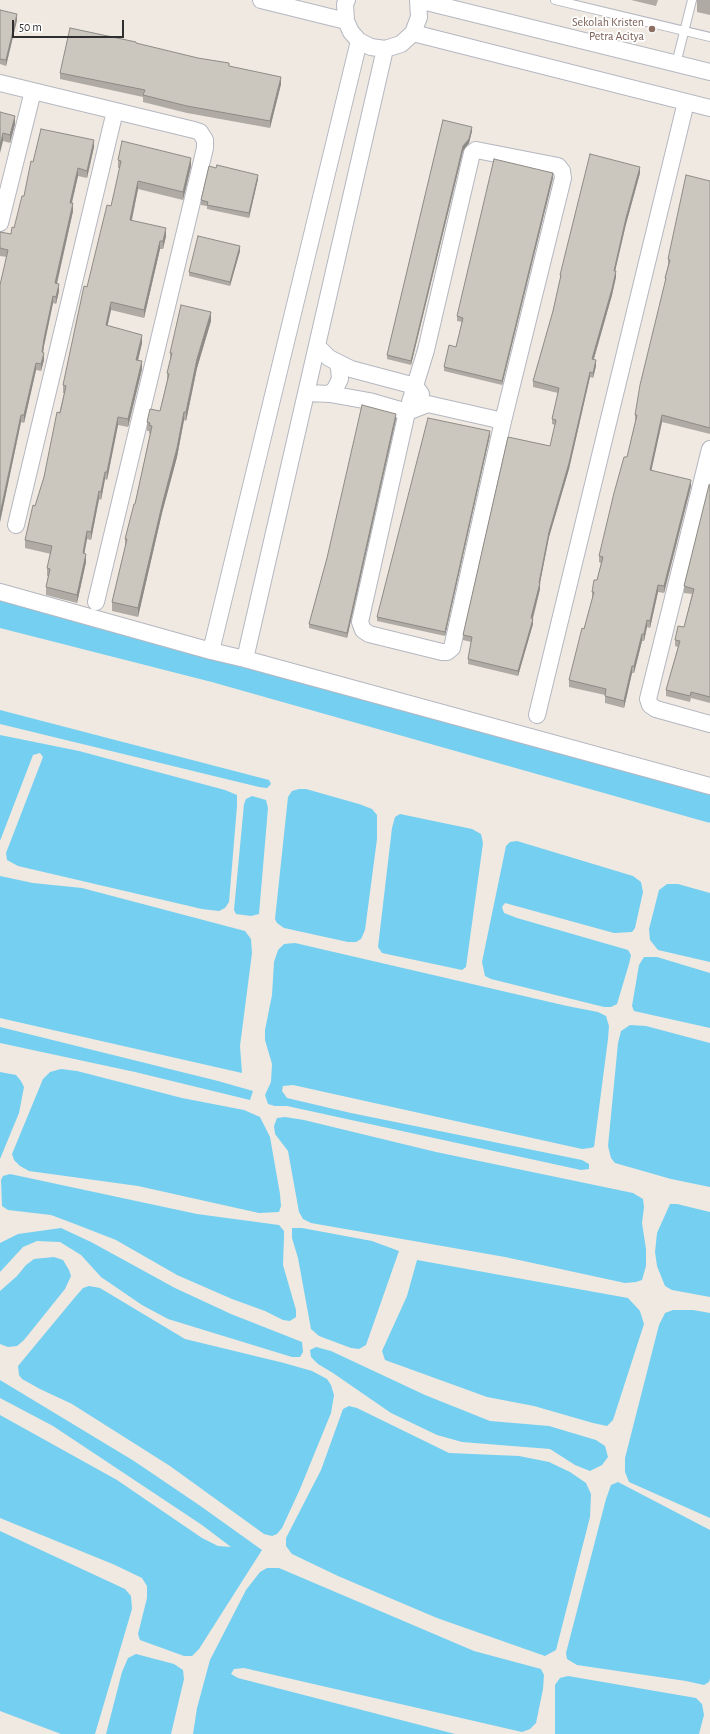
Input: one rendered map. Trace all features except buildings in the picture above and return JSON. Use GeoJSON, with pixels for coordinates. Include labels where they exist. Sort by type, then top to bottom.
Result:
{"type":"FeatureCollection","features":[{"type":"Feature","properties":{"kind":"street"},"geometry":{"type":"LineString","coordinates":[[261,0],[346,21]]}},
{"type":"Feature","properties":{"kind":"street"},"geometry":{"type":"LineString","coordinates":[[347,0],[346,21],[351,32],[359,41],[372,47],[385,49],[400,44],[412,33],[419,17],[418,0],[710,72]]}},
{"type":"Feature","properties":{"kind":"street"},"geometry":{"type":"LineString","coordinates":[[412,33],[710,108]]}},
{"type":"Feature","properties":{"kind":"street"},"geometry":{"type":"LineString","coordinates":[[211,651],[359,41]]}},
{"type":"Feature","properties":{"kind":"street"},"geometry":{"type":"LineString","coordinates":[[246,659],[385,49]]}},
{"type":"Feature","properties":{"kind":"street"},"geometry":{"type":"LineString","coordinates":[[0,83],[194,130],[203,136],[205,148],[96,602]]}},
{"type":"Feature","properties":{"kind":"street"},"geometry":{"type":"LineString","coordinates":[[0,223],[32,91]]}},
{"type":"Feature","properties":{"kind":"street"},"geometry":{"type":"LineString","coordinates":[[537,715],[686,102]]}},
{"type":"Feature","properties":{"kind":"street"},"geometry":{"type":"LineString","coordinates":[[16,525],[115,111]]}},
{"type":"Feature","properties":{"kind":"street"},"geometry":{"type":"LineString","coordinates":[[476,150],[558,166],[562,172],[563,178],[503,421],[452,648],[447,652],[369,634],[363,630],[360,622],[415,386],[426,350],[473,151],[476,150]]}},
{"type":"Feature","properties":{"kind":"street"},"geometry":{"type":"LineString","coordinates":[[318,347],[337,363],[351,369],[415,386],[428,404]]}},
{"type":"Feature","properties":{"kind":"street"},"geometry":{"type":"LineString","coordinates":[[330,394],[335,390],[340,379],[337,363]]}},
{"type":"Feature","properties":{"kind":"street"},"geometry":{"type":"LineString","coordinates":[[307,393],[330,394],[369,401],[408,412],[428,404],[503,421]]}},
{"type":"Feature","properties":{"kind":"street"},"geometry":{"type":"LineString","coordinates":[[710,449],[708,467],[648,699],[650,705],[656,709],[710,724]]}},
{"type":"Feature","properties":{"kind":"street"},"geometry":{"type":"LineString","coordinates":[[0,592],[211,651],[246,659],[710,786]]}},
{"type":"Feature","properties":{"kind":"lane"},"geometry":{"type":"LineString","coordinates":[[555,0],[710,37]]}},
{"type":"Feature","properties":{"kind":"lane"},"geometry":{"type":"LineString","coordinates":[[676,64],[692,0]]}},
{"type":"Feature","properties":{"kind":"water"},"geometry":{"type":"Polygon","coordinates":[[[0,710],[269,780],[271,784],[267,788],[259,787],[0,724],[0,710]]]}},
{"type":"Feature","properties":{"kind":"water"},"geometry":{"type":"Polygon","coordinates":[[[0,735],[79,751],[225,790],[237,795],[229,902],[225,908],[219,911],[202,909],[18,866],[7,860],[6,853],[43,757],[40,753],[33,755],[0,841],[0,735]]]}},
{"type":"Feature","properties":{"kind":"water"},"geometry":{"type":"Polygon","coordinates":[[[306,789],[359,804],[372,809],[377,815],[377,839],[365,930],[361,939],[356,942],[348,942],[284,928],[277,923],[275,919],[288,797],[292,791],[306,789]]]}},
{"type":"Feature","properties":{"kind":"water"},"geometry":{"type":"Polygon","coordinates":[[[252,796],[266,800],[268,808],[259,914],[251,916],[236,914],[234,910],[244,804],[246,799],[252,796]]]}},
{"type":"Feature","properties":{"kind":"water"},"geometry":{"type":"Polygon","coordinates":[[[400,814],[472,829],[481,834],[483,843],[466,967],[462,970],[382,953],[378,947],[392,828],[395,817],[400,814]]]}},
{"type":"Feature","properties":{"kind":"water"},"geometry":{"type":"Polygon","coordinates":[[[517,841],[633,876],[641,882],[643,892],[635,928],[632,932],[614,933],[505,903],[502,907],[504,913],[517,918],[628,950],[631,955],[617,1004],[611,1007],[604,1007],[491,979],[485,976],[482,962],[506,846],[510,842],[517,841]]]}},
{"type":"Feature","properties":{"kind":"water"},"geometry":{"type":"Polygon","coordinates":[[[0,876],[33,883],[82,888],[245,931],[251,939],[252,953],[240,1046],[242,1073],[0,1018],[0,876]]]}},
{"type":"Feature","properties":{"kind":"water"},"geometry":{"type":"Polygon","coordinates":[[[667,884],[678,884],[710,893],[710,962],[658,950],[650,940],[649,929],[659,890],[667,884]]]}},
{"type":"Feature","properties":{"kind":"water"},"geometry":{"type":"Polygon","coordinates":[[[295,943],[598,1012],[606,1016],[609,1026],[608,1039],[594,1147],[590,1148],[582,1149],[293,1085],[283,1086],[282,1091],[287,1098],[351,1113],[582,1160],[589,1164],[589,1169],[581,1170],[287,1106],[275,1106],[268,1104],[265,1095],[271,1082],[272,1064],[265,1040],[265,1030],[272,995],[274,962],[278,950],[284,944],[295,943]]]}},
{"type":"Feature","properties":{"kind":"water"},"geometry":{"type":"Polygon","coordinates":[[[644,957],[657,957],[710,973],[710,1028],[634,1011],[632,1006],[639,965],[644,957]]]}},
{"type":"Feature","properties":{"kind":"water"},"geometry":{"type":"Polygon","coordinates":[[[630,1025],[646,1026],[710,1043],[710,1187],[671,1179],[615,1163],[611,1158],[608,1146],[618,1043],[621,1031],[630,1025]]]}},
{"type":"Feature","properties":{"kind":"water"},"geometry":{"type":"Polygon","coordinates":[[[0,1027],[253,1091],[250,1100],[135,1072],[0,1043],[0,1027]]]}},
{"type":"Feature","properties":{"kind":"water"},"geometry":{"type":"Polygon","coordinates":[[[61,1069],[77,1071],[182,1098],[244,1110],[260,1117],[270,1137],[280,1194],[281,1206],[279,1212],[259,1213],[138,1186],[29,1171],[20,1166],[14,1160],[12,1154],[43,1079],[50,1072],[61,1069]]]}},
{"type":"Feature","properties":{"kind":"water"},"geometry":{"type":"Polygon","coordinates":[[[0,1072],[16,1075],[24,1087],[19,1113],[0,1159],[0,1072]]]}},
{"type":"Feature","properties":{"kind":"water"},"geometry":{"type":"Polygon","coordinates":[[[285,1117],[304,1120],[436,1152],[633,1193],[643,1199],[644,1207],[642,1223],[646,1249],[646,1266],[642,1280],[625,1283],[505,1257],[311,1223],[303,1219],[299,1212],[288,1151],[275,1134],[274,1126],[277,1118],[285,1117]]]}},
{"type":"Feature","properties":{"kind":"water"},"geometry":{"type":"Polygon","coordinates":[[[10,1174],[197,1214],[279,1225],[284,1231],[283,1265],[296,1310],[296,1317],[290,1321],[283,1320],[265,1311],[232,1299],[177,1275],[116,1240],[51,1215],[8,1210],[2,1206],[1,1180],[3,1176],[10,1174]]]}},
{"type":"Feature","properties":{"kind":"water"},"geometry":{"type":"Polygon","coordinates":[[[670,1204],[677,1204],[710,1212],[710,1297],[672,1290],[665,1286],[657,1266],[655,1252],[657,1233],[670,1204]]]}},
{"type":"Feature","properties":{"kind":"water"},"geometry":{"type":"Polygon","coordinates":[[[61,1228],[91,1242],[175,1288],[231,1314],[302,1342],[303,1352],[300,1357],[292,1357],[168,1319],[142,1305],[101,1277],[81,1255],[60,1242],[37,1241],[23,1247],[0,1272],[0,1243],[18,1234],[61,1228]]]}},
{"type":"Feature","properties":{"kind":"water"},"geometry":{"type":"Polygon","coordinates":[[[292,1228],[302,1228],[372,1241],[399,1251],[366,1345],[359,1349],[351,1348],[319,1336],[311,1329],[298,1258],[292,1238],[292,1228]]]}},
{"type":"Feature","properties":{"kind":"water"},"geometry":{"type":"Polygon","coordinates":[[[54,1257],[63,1260],[69,1270],[71,1276],[65,1289],[24,1340],[17,1346],[8,1347],[0,1344],[0,1291],[34,1259],[54,1257]]]}},
{"type":"Feature","properties":{"kind":"water"},"geometry":{"type":"Polygon","coordinates":[[[417,1260],[628,1298],[640,1311],[644,1324],[613,1420],[607,1426],[534,1406],[487,1397],[385,1360],[382,1351],[407,1296],[417,1260]]]}},
{"type":"Feature","properties":{"kind":"water"},"geometry":{"type":"Polygon","coordinates":[[[89,1286],[100,1288],[185,1339],[284,1363],[312,1371],[327,1379],[331,1385],[334,1395],[331,1413],[300,1489],[282,1528],[277,1534],[272,1536],[264,1534],[170,1466],[72,1404],[22,1379],[19,1375],[18,1366],[83,1288],[89,1286]]]}},
{"type":"Feature","properties":{"kind":"water"},"geometry":{"type":"Polygon","coordinates":[[[673,1310],[693,1310],[710,1313],[710,1518],[629,1482],[625,1472],[625,1458],[659,1325],[665,1313],[673,1310]]]}},
{"type":"Feature","properties":{"kind":"water"},"geometry":{"type":"Polygon","coordinates":[[[316,1347],[331,1351],[425,1395],[490,1421],[549,1426],[596,1440],[605,1446],[608,1457],[602,1465],[590,1471],[575,1465],[550,1449],[462,1442],[437,1435],[391,1413],[318,1364],[311,1357],[310,1350],[316,1347]]]}},
{"type":"Feature","properties":{"kind":"water"},"geometry":{"type":"Polygon","coordinates":[[[0,1380],[134,1461],[262,1550],[199,1649],[192,1656],[184,1656],[140,1640],[138,1634],[147,1598],[147,1586],[142,1578],[115,1565],[0,1518],[0,1415],[117,1480],[202,1538],[218,1546],[231,1547],[202,1525],[53,1426],[0,1398],[0,1380]]]}},
{"type":"Feature","properties":{"kind":"water"},"geometry":{"type":"Polygon","coordinates":[[[349,1406],[357,1408],[449,1453],[519,1456],[549,1462],[570,1472],[586,1483],[591,1494],[590,1517],[556,1650],[545,1656],[437,1618],[338,1576],[292,1554],[286,1546],[286,1538],[321,1470],[343,1409],[349,1406]]]}},
{"type":"Feature","properties":{"kind":"water"},"geometry":{"type":"Polygon","coordinates":[[[618,1482],[710,1530],[710,1678],[709,1682],[704,1685],[577,1665],[567,1659],[566,1653],[606,1499],[611,1485],[618,1482]]]}},
{"type":"Feature","properties":{"kind":"water"},"geometry":{"type":"Polygon","coordinates":[[[0,1531],[125,1589],[131,1596],[132,1609],[95,1734],[61,1734],[0,1711],[0,1531]]]}},
{"type":"Feature","properties":{"kind":"water"},"geometry":{"type":"Polygon","coordinates":[[[267,1568],[279,1568],[474,1651],[541,1669],[544,1675],[543,1689],[536,1723],[530,1729],[522,1732],[244,1668],[234,1669],[231,1674],[238,1678],[455,1734],[193,1734],[197,1708],[210,1660],[246,1590],[260,1572],[267,1568]]]}},
{"type":"Feature","properties":{"kind":"water"},"geometry":{"type":"Polygon","coordinates":[[[136,1654],[174,1664],[183,1670],[184,1679],[171,1734],[106,1734],[122,1672],[128,1658],[136,1654]]]}},
{"type":"Feature","properties":{"kind":"water"},"geometry":{"type":"Polygon","coordinates":[[[568,1676],[696,1698],[702,1704],[704,1715],[699,1734],[555,1734],[555,1685],[560,1678],[568,1676]]]}},
{"type":"Feature","properties":{"kind":"waterway"},"geometry":{"type":"LineString","coordinates":[[0,614],[219,670],[710,809]]}},
{"type":"Feature","properties":{"kind":"place","name":"Sekolah Kristen Petra Acitya"},"geometry":{"type":"Point","coordinates":[652,29]}}]}
